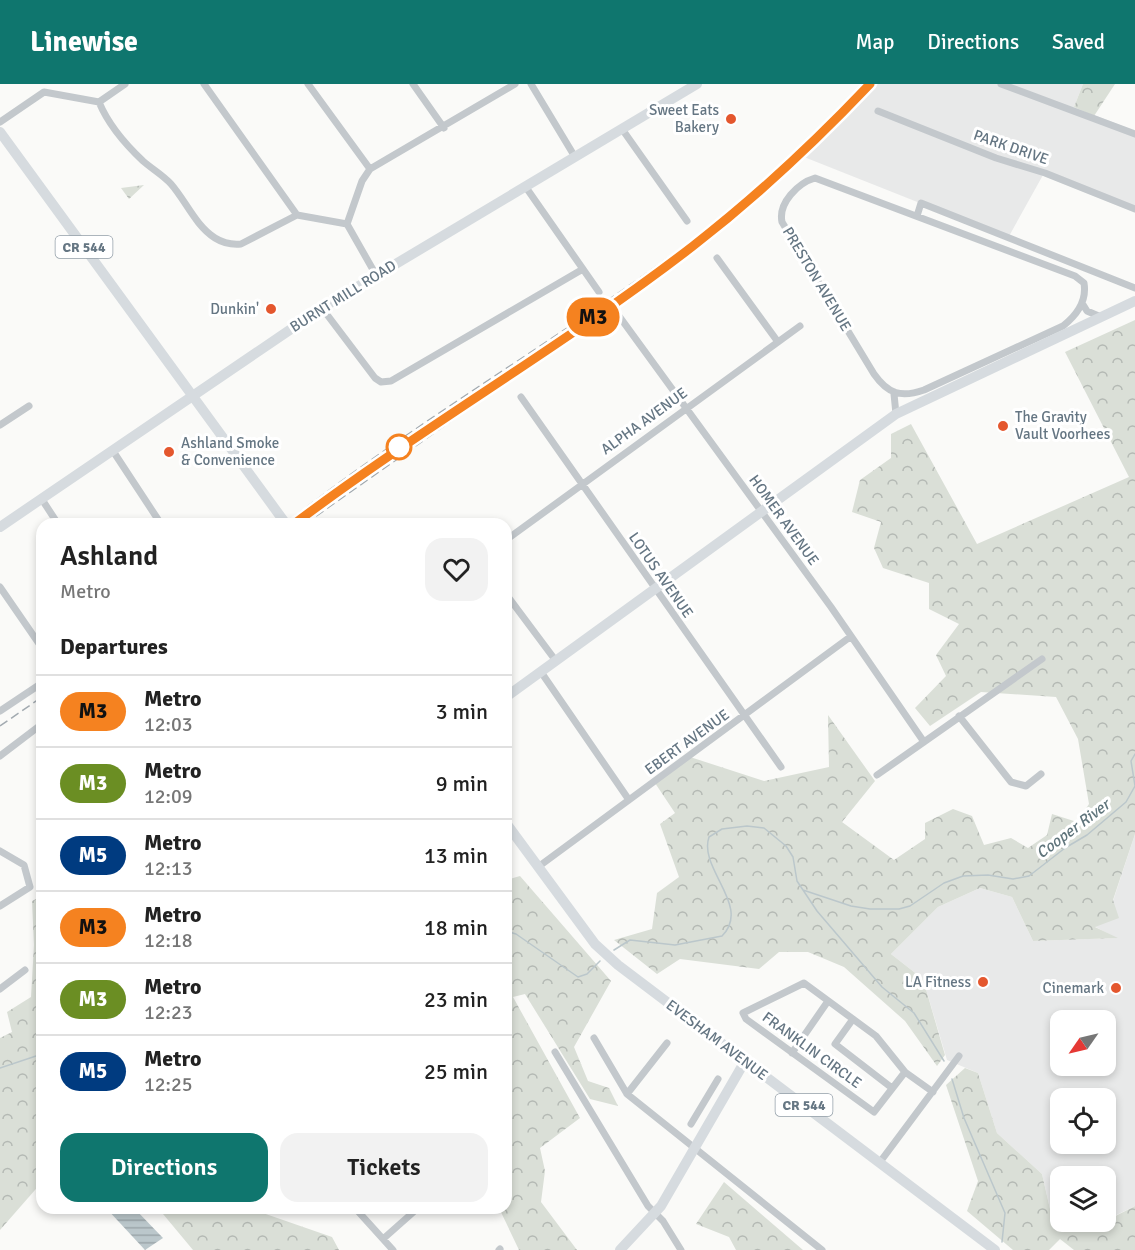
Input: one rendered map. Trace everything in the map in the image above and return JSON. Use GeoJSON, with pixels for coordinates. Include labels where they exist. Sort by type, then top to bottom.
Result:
{"type":"FeatureCollection","features":[{"type":"Feature","properties":{"kind":"main road","name":"BURNT MILL ROAD"},"geometry":{"type":"LineString","coordinates":[[1,524],[113,452],[322,308],[697,84]]}},
{"type":"Feature","properties":{"kind":"main road","name":"CR 544"},"geometry":{"type":"LineString","coordinates":[[0,132],[282,518]]}},
{"type":"Feature","properties":{"kind":"main road"},"geometry":{"type":"LineString","coordinates":[[512,693],[760,510],[900,412],[1135,301]]}},
{"type":"Feature","properties":{"kind":"main road","name":"CR 544"},"geometry":{"type":"LineString","coordinates":[[512,831],[538,867]]}},
{"type":"Feature","properties":{"kind":"main road","name":"EVESHAM AVENUE"},"geometry":{"type":"LineString","coordinates":[[538,867],[595,944],[613,960],[995,1250]]}},
{"type":"Feature","properties":{"kind":"main road"},"geometry":{"type":"LineString","coordinates":[[620,1250],[655,1213],[745,1061]]}},
{"type":"Feature","properties":{"kind":"street"},"geometry":{"type":"LineString","coordinates":[[0,123],[44,88],[99,102],[125,84]]}},
{"type":"Feature","properties":{"kind":"street"},"geometry":{"type":"LineString","coordinates":[[204,84],[297,215]]}},
{"type":"Feature","properties":{"kind":"street"},"geometry":{"type":"LineString","coordinates":[[308,84],[370,169]]}},
{"type":"Feature","properties":{"kind":"street"},"geometry":{"type":"LineString","coordinates":[[413,84],[444,128]]}},
{"type":"Feature","properties":{"kind":"street"},"geometry":{"type":"LineString","coordinates":[[376,275],[347,224],[365,175],[370,169],[444,128],[515,84]]}},
{"type":"Feature","properties":{"kind":"street"},"geometry":{"type":"LineString","coordinates":[[531,84],[575,157]]}},
{"type":"Feature","properties":{"kind":"street"},"geometry":{"type":"LineString","coordinates":[[1001,84],[1135,134]]}},
{"type":"Feature","properties":{"kind":"street"},"geometry":{"type":"LineString","coordinates":[[99,102],[103,114],[122,138],[142,160],[171,184],[198,222],[220,241],[241,244],[297,215],[347,224]]}},
{"type":"Feature","properties":{"kind":"street","name":"PARK DRIVE"},"geometry":{"type":"LineString","coordinates":[[878,111],[996,158],[1045,173],[1135,209]]}},
{"type":"Feature","properties":{"kind":"street"},"geometry":{"type":"LineString","coordinates":[[622,129],[687,220]]}},
{"type":"Feature","properties":{"kind":"street","name":"PRESTON AVENUE"},"geometry":{"type":"LineString","coordinates":[[894,394],[874,374],[783,225],[781,213],[785,201],[807,182],[816,178],[1075,276],[1084,283],[1082,303]]}},
{"type":"Feature","properties":{"kind":"street"},"geometry":{"type":"LineString","coordinates":[[525,186],[599,292]]}},
{"type":"Feature","properties":{"kind":"street"},"geometry":{"type":"LineString","coordinates":[[917,216],[921,203],[1135,288]]}},
{"type":"Feature","properties":{"kind":"street"},"geometry":{"type":"LineString","coordinates":[[717,258],[778,342]]}},
{"type":"Feature","properties":{"kind":"street"},"geometry":{"type":"LineString","coordinates":[[322,308],[375,378],[384,382],[392,381],[583,269]]}},
{"type":"Feature","properties":{"kind":"street"},"geometry":{"type":"LineString","coordinates":[[900,412],[894,394],[907,395],[924,390],[1063,326],[1077,312],[1082,303],[1087,311],[1101,317]]}},
{"type":"Feature","properties":{"kind":"street"},"geometry":{"type":"LineString","coordinates":[[1077,312],[1088,323]]}},
{"type":"Feature","properties":{"kind":"street","name":"HOMER AVENUE"},"geometry":{"type":"LineString","coordinates":[[619,316],[924,742]]}},
{"type":"Feature","properties":{"kind":"street","name":"ALPHA AVENUE"},"geometry":{"type":"LineString","coordinates":[[512,535],[684,408],[800,326]]}},
{"type":"Feature","properties":{"kind":"street"},"geometry":{"type":"LineString","coordinates":[[900,412],[907,395]]}},
{"type":"Feature","properties":{"kind":"street","name":"LOTUS AVENUE"},"geometry":{"type":"LineString","coordinates":[[521,397],[654,590],[781,766]]}},
{"type":"Feature","properties":{"kind":"street"},"geometry":{"type":"LineString","coordinates":[[0,425],[29,406]]}},
{"type":"Feature","properties":{"kind":"street"},"geometry":{"type":"LineString","coordinates":[[113,452],[158,518]]}},
{"type":"Feature","properties":{"kind":"street"},"geometry":{"type":"LineString","coordinates":[[41,498],[54,518]]}},
{"type":"Feature","properties":{"kind":"street"},"geometry":{"type":"LineString","coordinates":[[0,587],[36,639]]}},
{"type":"Feature","properties":{"kind":"street"},"geometry":{"type":"LineString","coordinates":[[512,602],[556,661]]}},
{"type":"Feature","properties":{"kind":"street","name":"EBERT AVENUE"},"geometry":{"type":"LineString","coordinates":[[538,867],[850,637]]}},
{"type":"Feature","properties":{"kind":"street"},"geometry":{"type":"LineString","coordinates":[[877,775],[1042,659]]}},
{"type":"Feature","properties":{"kind":"street"},"geometry":{"type":"LineString","coordinates":[[541,672],[629,800]]}},
{"type":"Feature","properties":{"kind":"street"},"geometry":{"type":"LineString","coordinates":[[0,711],[36,687]]}},
{"type":"Feature","properties":{"kind":"street"},"geometry":{"type":"LineString","coordinates":[[959,716],[1011,782],[1026,786],[1041,774]]}},
{"type":"Feature","properties":{"kind":"street"},"geometry":{"type":"LineString","coordinates":[[0,756],[36,729]]}},
{"type":"Feature","properties":{"kind":"street"},"geometry":{"type":"LineString","coordinates":[[0,851],[24,865],[30,887],[0,906]]}},
{"type":"Feature","properties":{"kind":"street"},"geometry":{"type":"LineString","coordinates":[[0,989],[25,970]]}},
{"type":"Feature","properties":{"kind":"street","name":"FRANKLIN CIRCLE"},"geometry":{"type":"LineString","coordinates":[[905,1072],[874,1112],[746,1019],[743,1013],[804,983],[876,1036],[905,1072],[933,1092]]}},
{"type":"Feature","properties":{"kind":"street"},"geometry":{"type":"LineString","coordinates":[[792,1053],[828,1001]]}},
{"type":"Feature","properties":{"kind":"street"},"geometry":{"type":"LineString","coordinates":[[853,1019],[835,1044],[892,1088]]}},
{"type":"Feature","properties":{"kind":"street"},"geometry":{"type":"LineString","coordinates":[[594,1038],[627,1094],[822,1250]]}},
{"type":"Feature","properties":{"kind":"street"},"geometry":{"type":"LineString","coordinates":[[627,1094],[667,1043]]}},
{"type":"Feature","properties":{"kind":"street"},"geometry":{"type":"LineString","coordinates":[[555,1052],[648,1206],[681,1250]]}},
{"type":"Feature","properties":{"kind":"street"},"geometry":{"type":"LineString","coordinates":[[880,1162],[959,1056]]}},
{"type":"Feature","properties":{"kind":"street"},"geometry":{"type":"LineString","coordinates":[[691,1124],[718,1079]]}},
{"type":"Feature","properties":{"kind":"street"},"geometry":{"type":"LineString","coordinates":[[705,1101],[718,1108]]}},
{"type":"Feature","properties":{"kind":"street"},"geometry":{"type":"LineString","coordinates":[[361,1214],[393,1250]]}},
{"type":"Feature","properties":{"kind":"street"},"geometry":{"type":"LineString","coordinates":[[383,1239],[411,1214]]}},
{"type":"Feature","properties":{"kind":"shaded area"},"geometry":{"type":"Polygon","coordinates":[[[878,84],[1083,84],[1074,107],[1135,131],[1135,210],[1043,175],[1008,238],[804,157],[878,84]]]}},
{"type":"Feature","properties":{"kind":"shaded area"},"geometry":{"type":"Polygon","coordinates":[[[1135,834],[1135,1206],[1116,1215],[1116,1166],[1050,1166],[1050,1209],[1042,1174],[997,1133],[978,1073],[947,1060],[923,979],[891,954],[938,907],[980,888],[1012,897],[1033,941],[1116,938],[1094,926],[1113,901],[1135,834]]]}},
{"type":"Feature","properties":{"kind":"shaded area"},"geometry":{"type":"Polygon","coordinates":[[[112,1214],[140,1214],[163,1238],[145,1250],[112,1214]]]}},
{"type":"Feature","properties":{"kind":"green space"},"geometry":{"type":"Polygon","coordinates":[[[1083,84],[1115,84],[1094,116],[1074,107],[1083,84]]]}},
{"type":"Feature","properties":{"kind":"green space"},"geometry":{"type":"Polygon","coordinates":[[[144,185],[129,199],[121,188],[144,185]]]}},
{"type":"Feature","properties":{"kind":"green space"},"geometry":{"type":"Polygon","coordinates":[[[1135,320],[1135,834],[1113,900],[1119,918],[1095,927],[1118,938],[1033,941],[1012,897],[980,888],[938,907],[891,954],[923,979],[945,1055],[937,1066],[905,1021],[844,967],[808,952],[779,952],[759,969],[680,959],[657,974],[614,940],[652,929],[657,893],[679,877],[660,824],[675,813],[653,780],[687,756],[764,781],[829,767],[828,715],[875,781],[842,822],[894,860],[925,839],[925,823],[953,809],[972,816],[984,845],[1011,838],[1028,848],[1047,835],[1052,814],[1077,822],[1089,804],[1078,739],[1056,697],[981,692],[930,726],[915,708],[946,676],[936,655],[959,624],[929,609],[929,583],[883,568],[874,548],[881,522],[852,512],[860,480],[891,458],[891,434],[911,424],[977,544],[1129,477],[1065,352],[1135,320]]]}},
{"type":"Feature","properties":{"kind":"green space"},"geometry":{"type":"Polygon","coordinates":[[[520,876],[611,981],[574,1047],[588,1081],[609,1088],[618,1106],[590,1099],[525,994],[513,997],[580,1118],[540,1148],[545,1171],[541,1202],[577,1250],[519,1250],[502,1214],[512,1214],[512,878],[520,876]]]}},
{"type":"Feature","properties":{"kind":"green space"},"geometry":{"type":"Polygon","coordinates":[[[36,899],[36,1189],[0,1230],[0,1038],[12,1032],[7,1012],[31,997],[34,945],[32,901],[36,899]]]}},
{"type":"Feature","properties":{"kind":"green space"},"geometry":{"type":"Polygon","coordinates":[[[965,1068],[978,1073],[997,1133],[1042,1174],[1050,1209],[1050,1232],[1116,1232],[1116,1216],[1135,1206],[1135,1250],[1074,1250],[1060,1239],[1049,1250],[1013,1250],[967,1211],[978,1181],[946,1085],[965,1068]]]}},
{"type":"Feature","properties":{"kind":"green space"},"geometry":{"type":"Polygon","coordinates":[[[724,1182],[803,1250],[736,1250],[729,1237],[696,1224],[724,1182]]]}},
{"type":"Feature","properties":{"kind":"green space"},"geometry":{"type":"Polygon","coordinates":[[[163,1214],[266,1214],[332,1237],[339,1250],[193,1250],[163,1214]]]}},
{"type":"Feature","properties":{"kind":"waterway","name":"Cooper River"},"geometry":{"type":"LineString","coordinates":[[803,890],[851,906],[870,909],[899,909],[910,906],[944,883],[963,876],[988,875],[1013,879],[1029,876],[1065,848],[1087,835],[1126,802],[1135,786],[1131,761],[1135,754]]}},
{"type":"Feature","properties":{"kind":"waterway","name":"Cooper River"},"geometry":{"type":"LineString","coordinates":[[614,950],[630,940],[675,945],[722,936],[730,924],[731,912],[711,862],[708,849],[709,837],[722,829],[747,826],[764,828],[786,846],[793,857],[797,881],[817,911],[882,987],[914,1013],[944,1061]]}},
{"type":"Feature","properties":{"kind":"waterway","name":"Cooper River"},"geometry":{"type":"LineString","coordinates":[[512,933],[578,977],[587,974],[600,961]]}},
{"type":"Feature","properties":{"kind":"waterway","name":"Cooper River"},"geometry":{"type":"LineString","coordinates":[[0,1068],[36,1056]]}},
{"type":"Feature","properties":{"kind":"waterway"},"geometry":{"type":"LineString","coordinates":[[952,1079],[964,1118],[1005,1213],[1002,1242]]}},
{"type":"Feature","properties":{"kind":"railway"},"geometry":{"type":"LineString","coordinates":[[293,518],[384,451],[588,314],[688,243],[779,167],[863,84]]}},
{"type":"Feature","properties":{"kind":"railway"},"geometry":{"type":"LineString","coordinates":[[860,100],[874,84]]}},
{"type":"Feature","properties":{"kind":"railway"},"geometry":{"type":"LineString","coordinates":[[707,239],[771,185]]}},
{"type":"Feature","properties":{"kind":"railway"},"geometry":{"type":"LineString","coordinates":[[314,518],[644,285]]}},
{"type":"Feature","properties":{"kind":"railway"},"geometry":{"type":"LineString","coordinates":[[0,726],[36,701]]}},
{"type":"Feature","properties":{"kind":"metro line","name":"M3"},"geometry":{"type":"LineString","coordinates":[[302,518],[387,455],[568,334],[692,247],[773,180],[870,84]]}},
{"type":"Feature","properties":{"kind":"place","name":"Sweet Eats Bakery"},"geometry":{"type":"Point","coordinates":[731,119]}},
{"type":"Feature","properties":{"kind":"place","name":"Dunkin'"},"geometry":{"type":"Point","coordinates":[271,309]}},
{"type":"Feature","properties":{"kind":"place","name":"The Gravity Vault Voorhees"},"geometry":{"type":"Point","coordinates":[1003,426]}},
{"type":"Feature","properties":{"kind":"place","name":"Ashland Smoke & Convenience"},"geometry":{"type":"Point","coordinates":[169,452]}},
{"type":"Feature","properties":{"kind":"place","name":"LA Fitness"},"geometry":{"type":"Point","coordinates":[983,982]}},
{"type":"Feature","properties":{"kind":"place","name":"Cinemark"},"geometry":{"type":"Point","coordinates":[1116,988]}}]}
